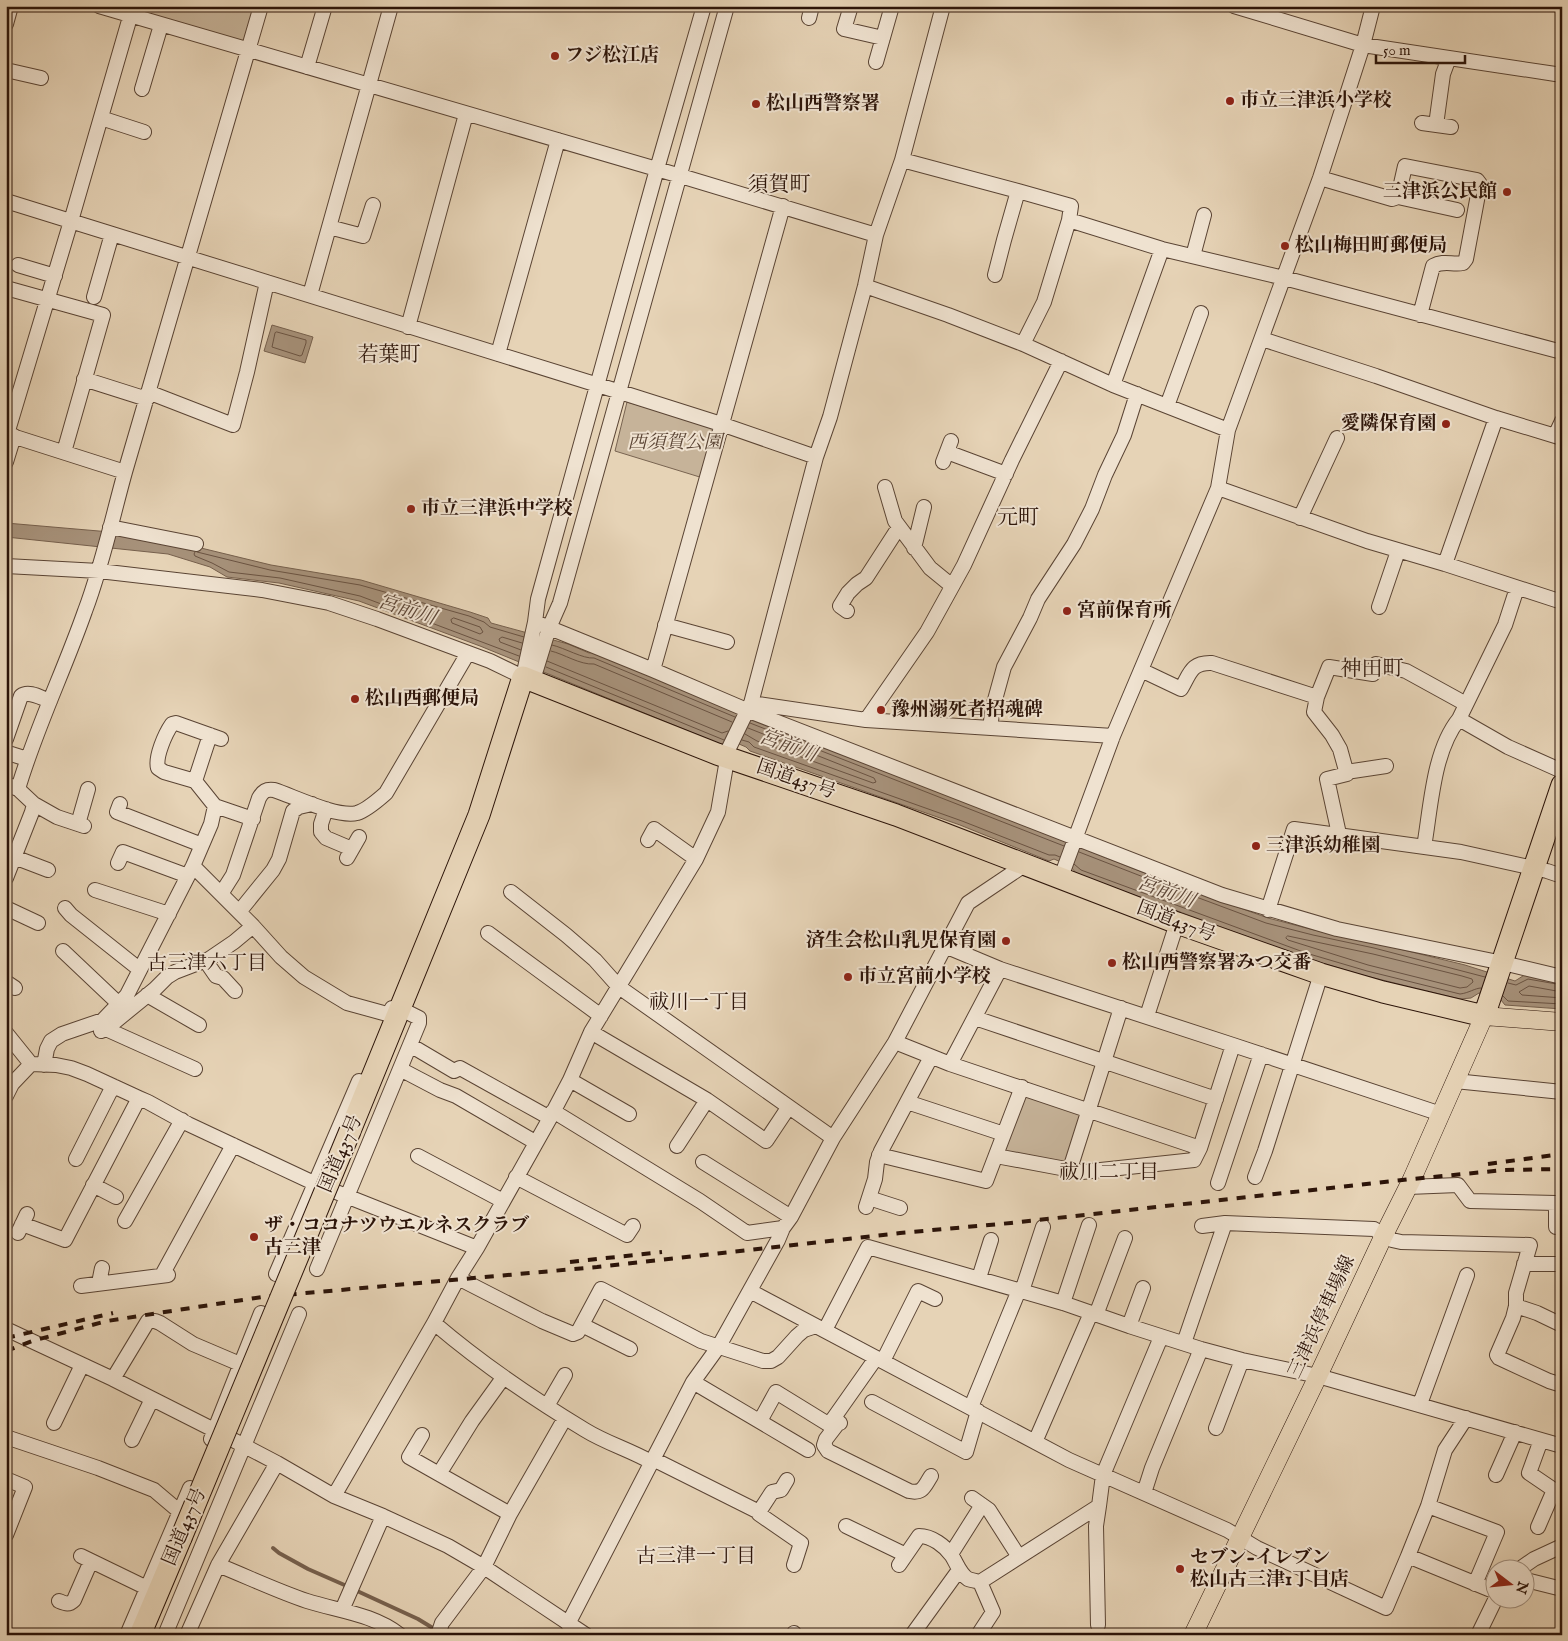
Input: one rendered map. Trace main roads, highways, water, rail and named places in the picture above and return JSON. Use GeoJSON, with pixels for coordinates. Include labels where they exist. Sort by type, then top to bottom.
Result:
{"type":"FeatureCollection","features":[{"type":"Feature","properties":{"kind":"highway","name":"国道437号"},"geometry":{"type":"LineString","coordinates":[[140,1635],[186,1540],[355,1133],[400,1012],[479,815],[528,676],[1026,864],[1062,873],[1177,924],[1321,974],[1383,992],[1486,1011]]}},
{"type":"Feature","properties":{"kind":"highway"},"geometry":{"type":"LineString","coordinates":[[1486,1011],[1562,785]]}},
{"type":"Feature","properties":{"kind":"highway","name":"国道437号"},"geometry":{"type":"LineString","coordinates":[[153,1635],[186,1540]]}},
{"type":"Feature","properties":{"kind":"main road"},"geometry":{"type":"LineString","coordinates":[[1486,1011],[1562,1022]]}},
{"type":"Feature","properties":{"kind":"main road","name":"三津浜停車場線"},"geometry":{"type":"LineString","coordinates":[[1193,1635],[1408,1187],[1486,1011]]}},
{"type":"Feature","properties":{"kind":"water"},"geometry":{"type":"Polygon","coordinates":[[[272,325],[313,337],[305,363],[264,351],[272,325]]]}},
{"type":"Feature","properties":{"kind":"water","name":"宮前川"},"geometry":{"type":"Polygon","coordinates":[[[6,523],[122,533],[168,540],[271,565],[361,580],[470,612],[488,618],[491,623],[568,644],[589,653],[594,652],[745,715],[1165,881],[1268,918],[1465,965],[1515,981],[1526,974],[1562,981],[1562,1009],[1505,1005],[1501,1000],[1479,993],[1471,998],[1460,999],[1366,976],[1305,958],[1077,874],[1070,866],[1054,859],[1049,861],[960,825],[750,751],[746,747],[732,741],[725,746],[480,646],[359,601],[279,583],[227,577],[210,567],[168,554],[6,537],[6,523]]]}},
{"type":"Feature","properties":{"kind":"waterway"},"geometry":{"type":"LineString","coordinates":[[273,1548],[308,1569],[349,1587]]}},
{"type":"Feature","properties":{"kind":"waterway"},"geometry":{"type":"LineString","coordinates":[[355,1590],[418,1619],[436,1630]]}},
{"type":"Feature","properties":{"kind":"railway"},"geometry":{"type":"LineString","coordinates":[[1488,1164],[1562,1154]]}},
{"type":"Feature","properties":{"kind":"railway"},"geometry":{"type":"LineString","coordinates":[[6,1351],[32,1341],[107,1321],[262,1297],[597,1267],[1412,1179],[1505,1170],[1562,1169]]}},
{"type":"Feature","properties":{"kind":"railway"},"geometry":{"type":"LineString","coordinates":[[570,1262],[662,1252]]}},
{"type":"Feature","properties":{"kind":"railway"},"geometry":{"type":"LineString","coordinates":[[6,1338],[113,1313]]}},
{"type":"Feature","properties":{"kind":"place","name":"フジ松江店"},"geometry":{"type":"Point","coordinates":[555,56]}},
{"type":"Feature","properties":{"kind":"place","name":"市立三津浜小学校"},"geometry":{"type":"Point","coordinates":[1230,101]}},
{"type":"Feature","properties":{"kind":"place","name":"松山西警察署"},"geometry":{"type":"Point","coordinates":[756,104]}},
{"type":"Feature","properties":{"kind":"place","name":"三津浜公民館"},"geometry":{"type":"Point","coordinates":[1507,192]}},
{"type":"Feature","properties":{"kind":"place","name":"松山梅田町郵便局"},"geometry":{"type":"Point","coordinates":[1285,246]}},
{"type":"Feature","properties":{"kind":"place","name":"愛隣保育園"},"geometry":{"type":"Point","coordinates":[1446,424]}},
{"type":"Feature","properties":{"kind":"place","name":"市立三津浜中学校"},"geometry":{"type":"Point","coordinates":[411,509]}},
{"type":"Feature","properties":{"kind":"place","name":"宮前保育所"},"geometry":{"type":"Point","coordinates":[1067,611]}},
{"type":"Feature","properties":{"kind":"place","name":"松山西郵便局"},"geometry":{"type":"Point","coordinates":[355,699]}},
{"type":"Feature","properties":{"kind":"place","name":"豫州溺死者招魂碑"},"geometry":{"type":"Point","coordinates":[881,710]}},
{"type":"Feature","properties":{"kind":"place","name":"三津浜幼稚園"},"geometry":{"type":"Point","coordinates":[1256,846]}},
{"type":"Feature","properties":{"kind":"place","name":"済生会松山乳児保育園"},"geometry":{"type":"Point","coordinates":[1006,941]}},
{"type":"Feature","properties":{"kind":"place","name":"松山西警察署みつ交番"},"geometry":{"type":"Point","coordinates":[1112,963]}},
{"type":"Feature","properties":{"kind":"place","name":"市立宮前小学校"},"geometry":{"type":"Point","coordinates":[848,977]}},
{"type":"Feature","properties":{"kind":"place","name":"ザ・ココナツウエルネスクラブ 古三津"},"geometry":{"type":"Point","coordinates":[254,1237]}},
{"type":"Feature","properties":{"kind":"place","name":"セブン-イレブン 松山古三津1丁目店"},"geometry":{"type":"Point","coordinates":[1180,1569]}},
{"type":"Feature","properties":{"kind":"district","name":"須賀町"},"geometry":{"type":"Point","coordinates":[779,185]}},
{"type":"Feature","properties":{"kind":"district","name":"若葉町"},"geometry":{"type":"Point","coordinates":[389,355]}},
{"type":"Feature","properties":{"kind":"district","name":"元町"},"geometry":{"type":"Point","coordinates":[1018,518]}},
{"type":"Feature","properties":{"kind":"district","name":"神田町"},"geometry":{"type":"Point","coordinates":[1372,669]}},
{"type":"Feature","properties":{"kind":"district","name":"古三津六丁目"},"geometry":{"type":"Point","coordinates":[207,963]}},
{"type":"Feature","properties":{"kind":"district","name":"祓川一丁目"},"geometry":{"type":"Point","coordinates":[699,1002]}},
{"type":"Feature","properties":{"kind":"district","name":"祓川二丁目"},"geometry":{"type":"Point","coordinates":[1109,1172]}},
{"type":"Feature","properties":{"kind":"district","name":"古三津一丁目"},"geometry":{"type":"Point","coordinates":[696,1556]}},
{"type":"Feature","properties":{"kind":"park label","name":"西須賀公園"},"geometry":{"type":"Point","coordinates":[675,443]}}]}
